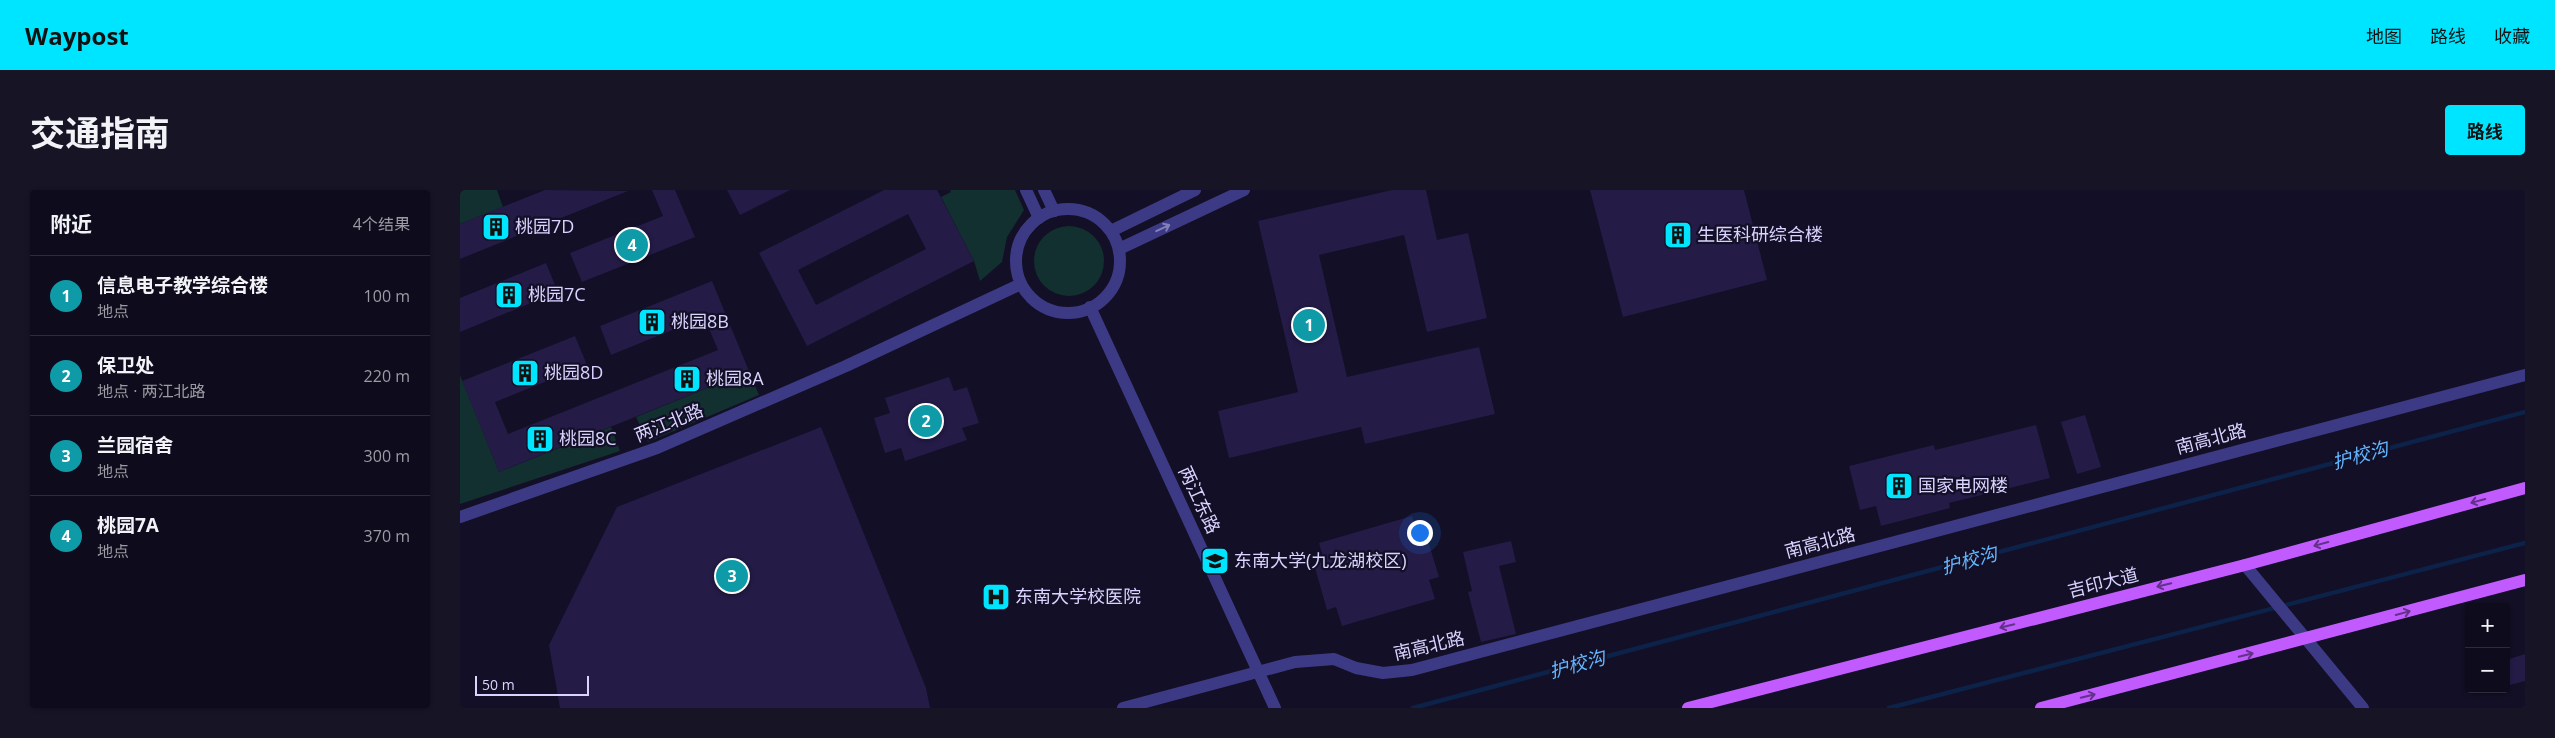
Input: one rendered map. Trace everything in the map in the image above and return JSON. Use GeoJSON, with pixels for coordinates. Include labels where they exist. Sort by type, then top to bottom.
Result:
{"type":"FeatureCollection","features":[{"type":"Feature","properties":{"kind":"main road","name":"吉印大道"},"geometry":{"type":"LineString","coordinates":[[1688,708],[2245,565],[2525,488]]}},
{"type":"Feature","properties":{"kind":"main road"},"geometry":{"type":"LineString","coordinates":[[2041,708],[2525,580]]}},
{"type":"Feature","properties":{"kind":"street"},"geometry":{"type":"LineString","coordinates":[[1026,190],[1039,218]]}},
{"type":"Feature","properties":{"kind":"street"},"geometry":{"type":"LineString","coordinates":[[1044,190],[1054,211]]}},
{"type":"Feature","properties":{"kind":"street"},"geometry":{"type":"LineString","coordinates":[[1110,231],[1195,190]]}},
{"type":"Feature","properties":{"kind":"street"},"geometry":{"type":"LineString","coordinates":[[1118,249],[1244,190]]}},
{"type":"Feature","properties":{"kind":"street"},"geometry":{"type":"LineString","coordinates":[[1078,209],[1094,215],[1110,231],[1118,249],[1120,257],[1119,275],[1111,291],[1098,304],[1082,311],[1064,313],[1047,308],[1032,298],[1021,284],[1016,268],[1016,251],[1022,236],[1032,223],[1054,211],[1078,209]]}},
{"type":"Feature","properties":{"kind":"street","name":"两江北路"},"geometry":{"type":"LineString","coordinates":[[460,517],[657,448],[846,366],[1021,284]]}},
{"type":"Feature","properties":{"kind":"street","name":"两江东路"},"geometry":{"type":"LineString","coordinates":[[1090,307],[1275,708]]}},
{"type":"Feature","properties":{"kind":"street","name":"南高北路"},"geometry":{"type":"LineString","coordinates":[[1123,708],[1295,662],[1334,659],[1356,668],[1382,673],[1412,670],[2525,374]]}},
{"type":"Feature","properties":{"kind":"street"},"geometry":{"type":"LineString","coordinates":[[2245,565],[2363,708]]}},
{"type":"Feature","properties":{"kind":"green space"},"geometry":{"type":"Polygon","coordinates":[[[460,190],[497,190],[503,207],[460,224],[460,190]]]}},
{"type":"Feature","properties":{"kind":"green space"},"geometry":{"type":"Polygon","coordinates":[[[950,190],[1015,190],[1024,210],[1007,237],[1002,262],[980,281],[974,261],[941,197],[951,192],[950,190]]]}},
{"type":"Feature","properties":{"kind":"green space"},"geometry":{"type":"Polygon","coordinates":[[[1069,226],[1088,232],[1098,242],[1104,261],[1098,280],[1088,290],[1069,296],[1050,290],[1040,280],[1034,261],[1040,242],[1050,232],[1069,226]]]}},
{"type":"Feature","properties":{"kind":"green space"},"geometry":{"type":"Polygon","coordinates":[[[749,371],[759,395],[648,442],[636,417],[749,371]]]}},
{"type":"Feature","properties":{"kind":"green space"},"geometry":{"type":"Polygon","coordinates":[[[460,375],[499,472],[611,427],[620,451],[460,504],[460,375]]]}},
{"type":"Feature","properties":{"kind":"building"},"geometry":{"type":"Polygon","coordinates":[[[545,190],[628,191],[460,259],[460,224],[545,190]]]}},
{"type":"Feature","properties":{"kind":"building"},"geometry":{"type":"Polygon","coordinates":[[[652,190],[675,190],[695,237],[582,282],[570,253],[663,216],[652,190]]]}},
{"type":"Feature","properties":{"kind":"building"},"geometry":{"type":"Polygon","coordinates":[[[727,190],[790,190],[740,215],[727,190]]]}},
{"type":"Feature","properties":{"kind":"building"},"geometry":{"type":"Polygon","coordinates":[[[884,190],[937,190],[974,261],[807,346],[759,253],[884,190]],[[908,214],[798,270],[816,305],[926,249],[908,214]]]}},
{"type":"Feature","properties":{"kind":"building"},"geometry":{"type":"Polygon","coordinates":[[[1392,190],[1426,190],[1437,240],[1468,233],[1487,318],[1427,332],[1404,235],[1319,255],[1347,377],[1479,347],[1495,414],[1365,444],[1361,427],[1229,458],[1218,411],[1298,392],[1258,221],[1392,190]]]}},
{"type":"Feature","properties":{"kind":"building","name":"生医科研综合楼"},"geometry":{"type":"Polygon","coordinates":[[[1590,190],[1744,190],[1767,280],[1623,317],[1590,190]]]}},
{"type":"Feature","properties":{"kind":"building","name":"桃园7C"},"geometry":{"type":"Polygon","coordinates":[[[546,263],[558,292],[460,332],[460,298],[546,263]]]}},
{"type":"Feature","properties":{"kind":"building"},"geometry":{"type":"Polygon","coordinates":[[[712,281],[749,371],[499,472],[462,381],[575,336],[587,365],[495,402],[508,434],[718,350],[704,317],[611,355],[600,326],[712,281]]]}},
{"type":"Feature","properties":{"kind":"building"},"geometry":{"type":"Polygon","coordinates":[[[949,377],[954,391],[967,387],[979,423],[962,428],[967,440],[905,461],[901,448],[885,453],[874,418],[890,413],[885,398],[949,377]]]}},
{"type":"Feature","properties":{"kind":"building"},"geometry":{"type":"Polygon","coordinates":[[[2085,415],[2101,467],[2077,474],[2061,422],[2085,415]]]}},
{"type":"Feature","properties":{"kind":"building"},"geometry":{"type":"Polygon","coordinates":[[[2036,425],[2050,478],[1949,503],[1950,508],[1881,526],[1876,506],[1860,510],[1849,466],[1934,445],[1935,450],[2036,425]]]}},
{"type":"Feature","properties":{"kind":"building"},"geometry":{"type":"Polygon","coordinates":[[[821,427],[926,688],[930,708],[560,708],[549,645],[617,507],[821,427]]]}},
{"type":"Feature","properties":{"kind":"building"},"geometry":{"type":"Polygon","coordinates":[[[1412,516],[1418,537],[1426,534],[1439,577],[1429,580],[1435,599],[1342,626],[1336,607],[1327,610],[1314,564],[1324,561],[1319,543],[1412,516]]]}},
{"type":"Feature","properties":{"kind":"building"},"geometry":{"type":"Polygon","coordinates":[[[1511,541],[1516,562],[1499,566],[1516,634],[1481,642],[1468,592],[1472,591],[1463,552],[1511,541]]]}},
{"type":"Feature","properties":{"kind":"building"},"geometry":{"type":"Polygon","coordinates":[[[2525,654],[2525,681],[2510,685],[2510,659],[2525,654]]]}},
{"type":"Feature","properties":{"kind":"waterway","name":"护校沟"},"geometry":{"type":"LineString","coordinates":[[1413,708],[2525,412]]}},
{"type":"Feature","properties":{"kind":"waterway"},"geometry":{"type":"LineString","coordinates":[[1889,708],[2525,543]]}},
{"type":"Feature","properties":{"kind":"place","name":"桃园7D"},"geometry":{"type":"Point","coordinates":[496,227]}},
{"type":"Feature","properties":{"kind":"place","name":"生医科研综合楼"},"geometry":{"type":"Point","coordinates":[1678,235]}},
{"type":"Feature","properties":{"kind":"place","name":"桃园7A"},"geometry":{"type":"Point","coordinates":[632,245]}},
{"type":"Feature","properties":{"kind":"place","name":"桃园7C"},"geometry":{"type":"Point","coordinates":[509,295]}},
{"type":"Feature","properties":{"kind":"place","name":"桃园8B"},"geometry":{"type":"Point","coordinates":[652,322]}},
{"type":"Feature","properties":{"kind":"place","name":"信息电子教学综合楼"},"geometry":{"type":"Point","coordinates":[1309,325]}},
{"type":"Feature","properties":{"kind":"place","name":"桃园8D"},"geometry":{"type":"Point","coordinates":[525,373]}},
{"type":"Feature","properties":{"kind":"place","name":"桃园8A"},"geometry":{"type":"Point","coordinates":[687,379]}},
{"type":"Feature","properties":{"kind":"place","name":"保卫处"},"geometry":{"type":"Point","coordinates":[926,421]}},
{"type":"Feature","properties":{"kind":"place","name":"桃园8C"},"geometry":{"type":"Point","coordinates":[540,439]}},
{"type":"Feature","properties":{"kind":"place","name":"国家电网楼"},"geometry":{"type":"Point","coordinates":[1899,486]}},
{"type":"Feature","properties":{"kind":"place","name":"东南大学(九龙湖校区)"},"geometry":{"type":"Point","coordinates":[1215,561]}},
{"type":"Feature","properties":{"kind":"place","name":"兰园宿舍"},"geometry":{"type":"Point","coordinates":[732,576]}},
{"type":"Feature","properties":{"kind":"place","name":"东南大学校医院"},"geometry":{"type":"Point","coordinates":[996,597]}}]}
